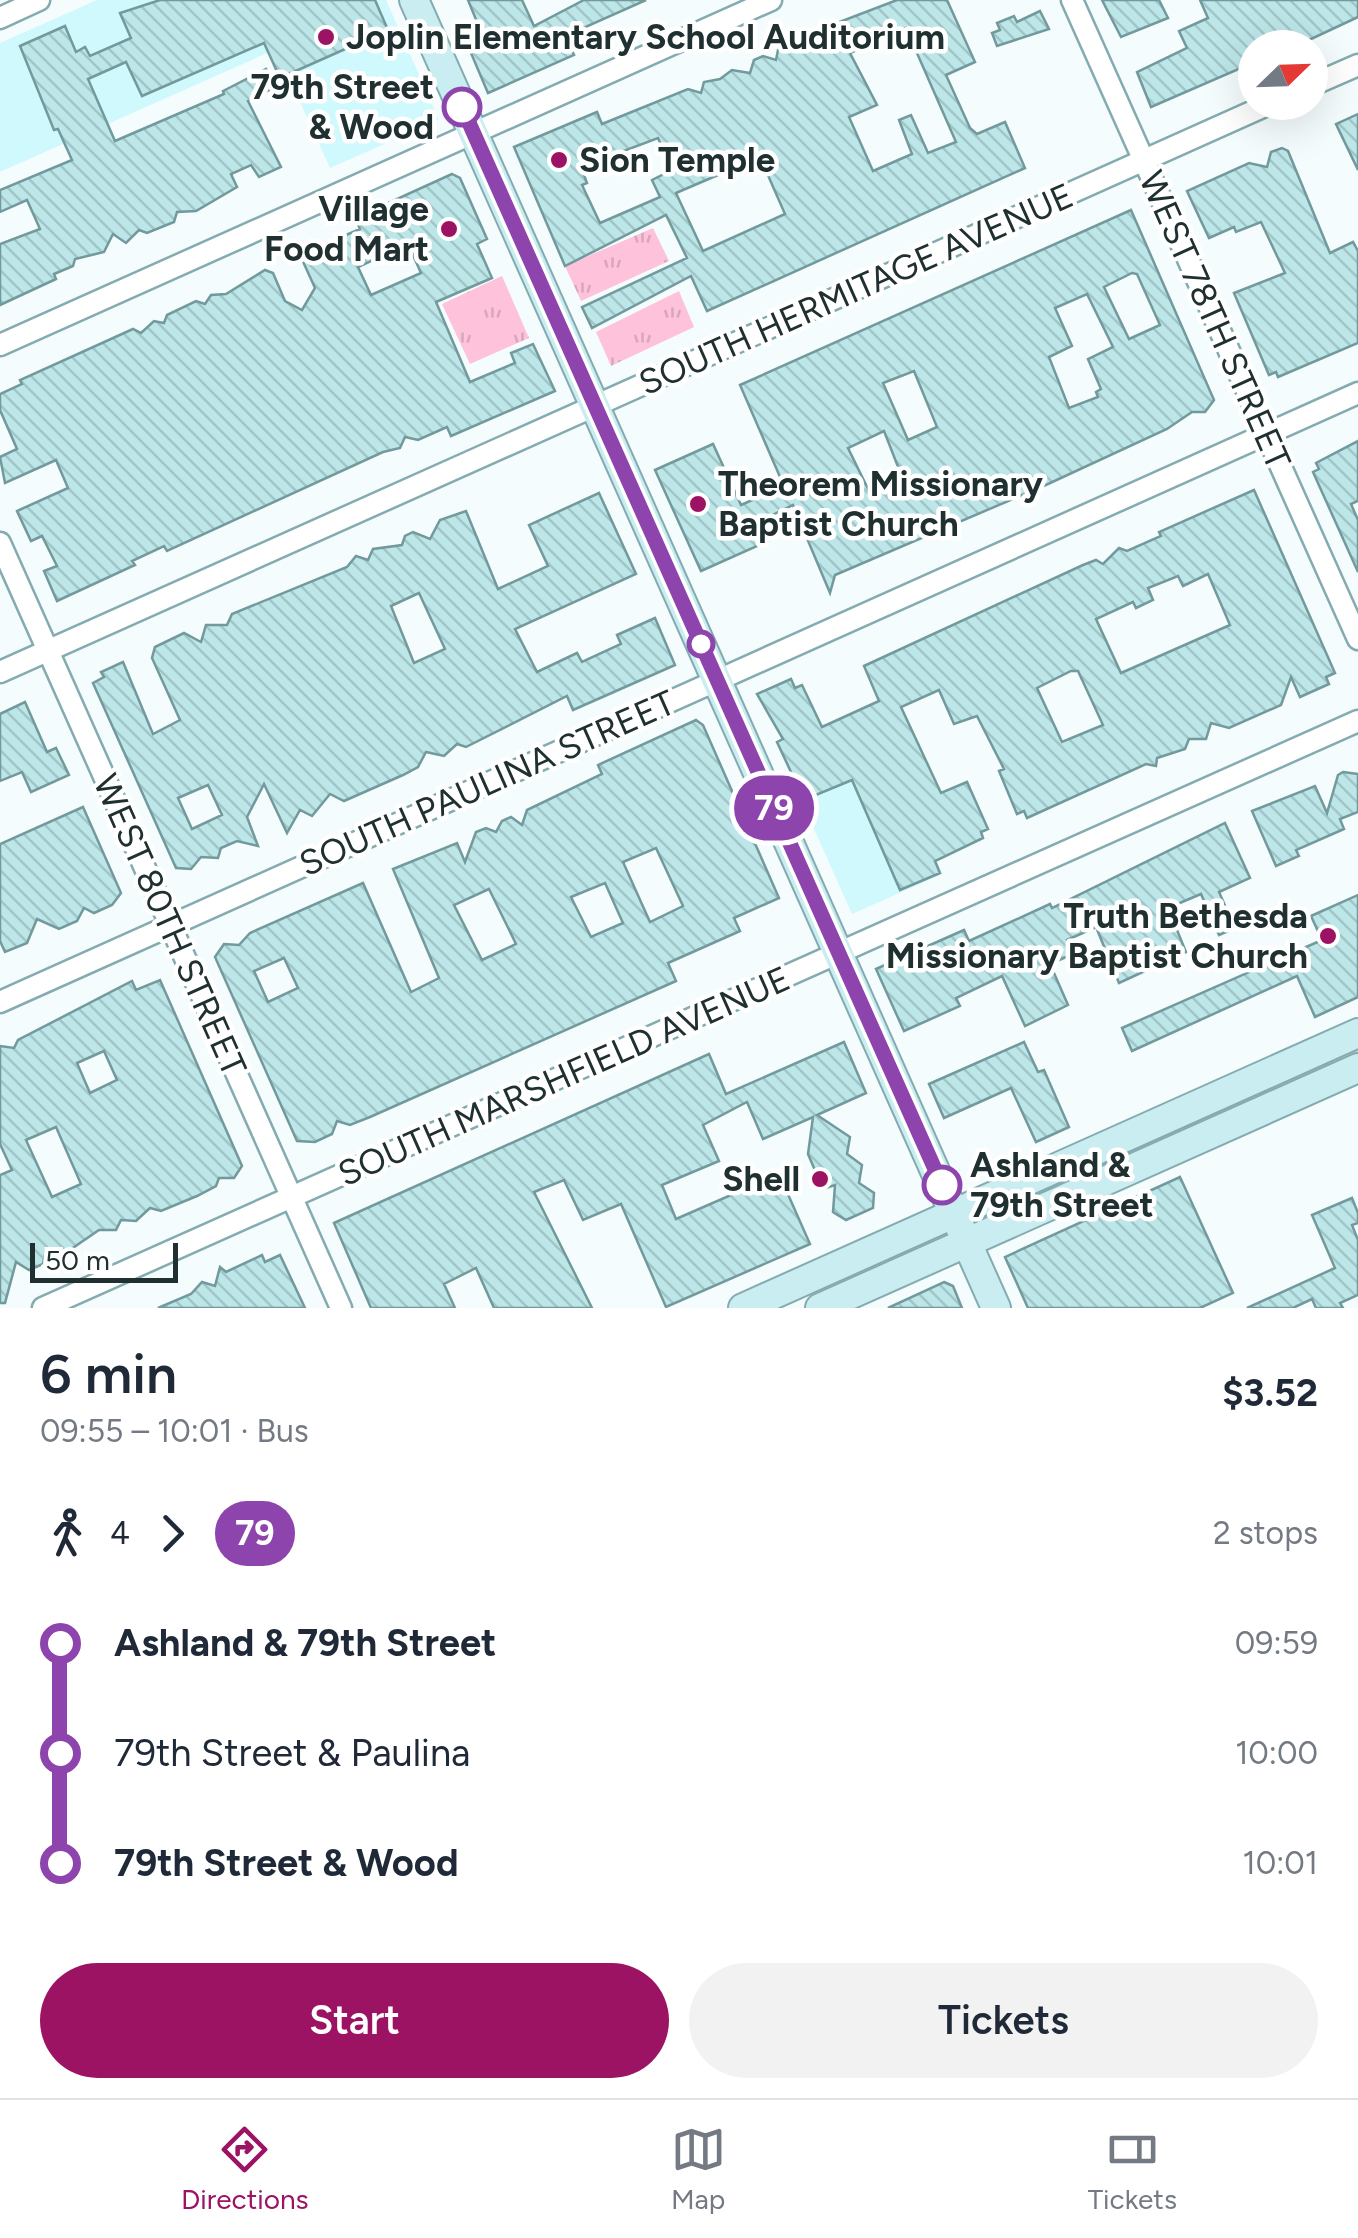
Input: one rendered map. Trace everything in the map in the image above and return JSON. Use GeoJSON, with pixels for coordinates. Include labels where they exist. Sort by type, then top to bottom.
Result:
{"type":"FeatureCollection","features":[{"type":"Feature","properties":{"kind":"main road"},"geometry":{"type":"LineString","coordinates":[[414,0],[996,1308]]}},
{"type":"Feature","properties":{"kind":"main road"},"geometry":{"type":"LineString","coordinates":[[743,1308],[1358,1033]]}},
{"type":"Feature","properties":{"kind":"main road"},"geometry":{"type":"LineString","coordinates":[[820,1308],[1358,1068]]}},
{"type":"Feature","properties":{"kind":"street"},"geometry":{"type":"LineString","coordinates":[[0,18],[39,0]]}},
{"type":"Feature","properties":{"kind":"street"},"geometry":{"type":"LineString","coordinates":[[0,345],[771,0]]}},
{"type":"Feature","properties":{"kind":"street","name":"WEST 78TH STREET"},"geometry":{"type":"LineString","coordinates":[[1072,0],[1358,640]]}},
{"type":"Feature","properties":{"kind":"street"},"geometry":{"type":"LineString","coordinates":[[1328,78],[1358,65]]}},
{"type":"Feature","properties":{"kind":"street","name":"SOUTH HERMITAGE AVENUE"},"geometry":{"type":"LineString","coordinates":[[0,672],[1238,118]]}},
{"type":"Feature","properties":{"kind":"street","name":"SOUTH PAULINA STREET"},"geometry":{"type":"LineString","coordinates":[[0,1002],[1358,393]]}},
{"type":"Feature","properties":{"kind":"street","name":"WEST 80TH STREET"},"geometry":{"type":"LineString","coordinates":[[0,542],[341,1308]]}},
{"type":"Feature","properties":{"kind":"street","name":"SOUTH MARSHFIELD AVENUE"},"geometry":{"type":"LineString","coordinates":[[43,1308],[1358,721]]}},
{"type":"Feature","properties":{"kind":"shaded area"},"geometry":{"type":"Polygon","coordinates":[[[97,0],[386,0],[439,120],[330,168],[276,49],[0,172],[0,43],[97,0]]]}},
{"type":"Feature","properties":{"kind":"shaded area"},"geometry":{"type":"Polygon","coordinates":[[[885,744],[942,874],[852,914],[794,784],[885,744]]]}},
{"type":"Feature","properties":{"kind":"green space"},"geometry":{"type":"Polygon","coordinates":[[[653,228],[669,261],[581,301],[565,266],[653,228]]]}},
{"type":"Feature","properties":{"kind":"green space"},"geometry":{"type":"Polygon","coordinates":[[[502,276],[529,338],[470,364],[442,304],[502,276]]]}},
{"type":"Feature","properties":{"kind":"green space"},"geometry":{"type":"Polygon","coordinates":[[[679,291],[694,327],[611,366],[596,332],[679,291]]]}},
{"type":"Feature","properties":{"kind":"green space"},"geometry":{"type":"Polygon","coordinates":[[[1358,1045],[1358,1054],[1108,1166],[1144,1140],[1358,1045]]]}},
{"type":"Feature","properties":{"kind":"building"},"geometry":{"type":"Polygon","coordinates":[[[160,0],[375,0],[388,30],[280,78],[264,43],[142,96],[126,62],[88,79],[115,141],[224,94],[223,91],[266,69],[275,87],[248,101],[281,167],[259,177],[251,165],[231,174],[237,187],[196,211],[177,212],[174,222],[147,233],[139,230],[126,243],[113,234],[104,252],[75,259],[73,266],[54,274],[56,279],[0,305],[0,244],[40,229],[27,200],[0,212],[0,190],[72,160],[58,129],[54,130],[20,46],[65,26],[76,52],[85,47],[90,56],[131,38],[120,13],[160,0]]]}},
{"type":"Feature","properties":{"kind":"building"},"geometry":{"type":"Polygon","coordinates":[[[468,0],[522,0],[534,26],[584,0],[646,0],[565,36],[574,55],[488,93],[468,46],[484,39],[468,0]]]}},
{"type":"Feature","properties":{"kind":"building"},"geometry":{"type":"Polygon","coordinates":[[[897,0],[947,0],[975,62],[946,75],[970,128],[977,134],[1005,122],[1025,168],[707,311],[691,276],[592,328],[582,307],[687,258],[666,215],[565,266],[514,147],[597,112],[602,124],[688,89],[701,93],[704,82],[720,79],[732,70],[750,73],[754,60],[763,56],[776,60],[778,50],[787,45],[799,49],[802,39],[813,34],[824,39],[829,26],[897,0]],[[906,28],[850,53],[877,105],[849,117],[873,171],[912,154],[899,120],[911,115],[928,153],[956,142],[906,28]],[[658,138],[581,167],[587,183],[582,185],[600,223],[660,197],[652,180],[672,170],[658,138]],[[760,157],[676,193],[703,251],[785,214],[760,157]]]}},
{"type":"Feature","properties":{"kind":"building"},"geometry":{"type":"Polygon","coordinates":[[[1102,0],[1159,0],[1168,18],[1121,37],[1102,0]]]}},
{"type":"Feature","properties":{"kind":"building"},"geometry":{"type":"Polygon","coordinates":[[[1200,0],[1358,0],[1358,17],[1328,31],[1238,30],[1238,69],[1151,107],[1137,72],[1187,48],[1179,31],[1208,18],[1200,0]]]}},
{"type":"Feature","properties":{"kind":"building"},"geometry":{"type":"Polygon","coordinates":[[[1040,11],[1049,29],[997,46],[992,33],[1000,30],[997,23],[1014,16],[1017,22],[1040,11]]]}},
{"type":"Feature","properties":{"kind":"building"},"geometry":{"type":"Polygon","coordinates":[[[1358,114],[1358,170],[1336,124],[1358,114]]]}},
{"type":"Feature","properties":{"kind":"building"},"geometry":{"type":"Polygon","coordinates":[[[1282,148],[1288,151],[1330,253],[1353,242],[1358,251],[1358,343],[1278,377],[1276,372],[1269,375],[1234,293],[1285,273],[1261,222],[1236,232],[1234,227],[1209,238],[1187,191],[1249,163],[1267,167],[1271,152],[1282,148]]]}},
{"type":"Feature","properties":{"kind":"building"},"geometry":{"type":"Polygon","coordinates":[[[452,174],[460,178],[487,239],[477,244],[492,278],[436,302],[470,382],[515,363],[511,353],[533,344],[555,391],[451,436],[447,427],[418,440],[405,437],[400,448],[383,452],[167,551],[164,546],[132,561],[135,565],[57,601],[44,571],[57,566],[42,536],[31,541],[17,511],[68,488],[56,460],[5,483],[0,457],[17,449],[0,410],[0,394],[22,384],[20,380],[133,329],[141,333],[154,321],[164,323],[167,315],[196,301],[205,304],[211,295],[226,294],[265,270],[273,273],[285,301],[302,310],[315,288],[300,255],[360,229],[355,218],[452,174]],[[408,244],[358,267],[371,295],[421,273],[408,244]]]}},
{"type":"Feature","properties":{"kind":"building"},"geometry":{"type":"Polygon","coordinates":[[[1131,210],[1214,400],[1205,412],[1192,412],[1167,429],[1048,484],[835,575],[830,593],[793,505],[760,521],[768,541],[701,571],[655,470],[713,444],[741,505],[784,486],[740,385],[1131,210]],[[1137,274],[1104,287],[1129,339],[1160,325],[1137,274]],[[1087,294],[1055,308],[1072,346],[1049,357],[1069,408],[1098,397],[1096,392],[1101,389],[1088,359],[1113,347],[1087,294]],[[914,371],[883,383],[908,440],[937,427],[914,371]],[[884,431],[848,448],[872,497],[904,482],[884,431]]]}},
{"type":"Feature","properties":{"kind":"building"},"geometry":{"type":"Polygon","coordinates":[[[1358,441],[1358,501],[1351,504],[1358,520],[1358,572],[1313,472],[1319,469],[1316,463],[1358,441]]]}},
{"type":"Feature","properties":{"kind":"building"},"geometry":{"type":"Polygon","coordinates":[[[1254,490],[1335,673],[1326,677],[1329,684],[1300,697],[1291,677],[1281,705],[1229,728],[1211,723],[1206,739],[1189,739],[1185,749],[1157,758],[1156,766],[1146,764],[1027,818],[1024,811],[1017,814],[999,771],[1004,769],[977,716],[954,724],[939,690],[901,707],[941,793],[967,782],[988,829],[981,832],[983,838],[935,861],[940,873],[900,890],[852,780],[804,800],[777,742],[783,739],[757,694],[791,679],[795,688],[802,685],[822,727],[879,701],[864,666],[1083,565],[1096,560],[1103,564],[1119,548],[1127,551],[1161,536],[1159,532],[1254,490]],[[1208,574],[1183,586],[1178,576],[1148,588],[1153,600],[1136,608],[1133,602],[1096,619],[1121,673],[1230,625],[1208,574]],[[1078,671],[1037,688],[1062,742],[1103,725],[1078,671]]]}},
{"type":"Feature","properties":{"kind":"building"},"geometry":{"type":"Polygon","coordinates":[[[599,493],[636,574],[515,629],[537,672],[577,653],[582,662],[621,644],[617,635],[655,618],[675,665],[573,710],[567,696],[466,747],[457,744],[444,756],[426,752],[418,767],[403,775],[344,801],[330,794],[312,816],[300,810],[287,833],[264,784],[247,817],[258,846],[237,841],[221,848],[218,858],[201,857],[191,869],[176,868],[93,683],[104,677],[101,672],[123,662],[153,734],[180,720],[152,658],[155,647],[184,633],[201,642],[206,625],[227,625],[232,614],[347,567],[356,556],[368,560],[373,549],[402,545],[405,536],[413,532],[430,539],[440,520],[466,511],[498,589],[548,566],[529,525],[599,493]],[[419,593],[391,606],[414,663],[445,649],[419,593]],[[208,785],[178,798],[192,829],[222,815],[208,785]]]}},
{"type":"Feature","properties":{"kind":"building"},"geometry":{"type":"Polygon","coordinates":[[[25,702],[47,752],[56,748],[69,775],[31,792],[22,772],[0,781],[0,714],[25,702]]]}},
{"type":"Feature","properties":{"kind":"building"},"geometry":{"type":"Polygon","coordinates":[[[696,720],[703,725],[779,898],[734,918],[740,931],[668,963],[676,981],[370,1117],[350,1125],[337,1121],[332,1134],[315,1142],[297,1141],[215,957],[224,944],[239,945],[250,933],[363,883],[411,992],[439,978],[393,869],[457,843],[465,862],[476,832],[486,828],[496,832],[502,821],[511,817],[522,825],[527,810],[602,774],[598,765],[696,720]],[[656,848],[623,862],[650,922],[683,906],[656,848]],[[605,883],[571,897],[591,937],[623,923],[605,883]],[[489,889],[454,905],[482,960],[516,944],[489,889]],[[284,958],[254,971],[268,1002],[298,988],[284,958]]]}},
{"type":"Feature","properties":{"kind":"building"},"geometry":{"type":"Polygon","coordinates":[[[1358,774],[1358,812],[1340,819],[1344,829],[1296,850],[1299,856],[1276,866],[1252,811],[1315,786],[1327,813],[1338,775],[1358,774]]]}},
{"type":"Feature","properties":{"kind":"building"},"geometry":{"type":"Polygon","coordinates":[[[83,807],[121,893],[112,905],[94,913],[84,908],[77,921],[59,929],[37,919],[27,943],[5,952],[0,941],[0,844],[83,807]]]}},
{"type":"Feature","properties":{"kind":"building"},"geometry":{"type":"Polygon","coordinates":[[[1225,823],[1250,878],[1219,892],[1235,928],[1219,935],[1201,894],[1168,908],[1186,952],[1119,983],[1096,927],[1067,940],[1073,954],[1050,964],[1068,1005],[1025,1026],[1002,976],[956,998],[960,1006],[904,1031],[876,969],[964,930],[969,941],[1050,904],[1052,908],[1225,823]]]}},
{"type":"Feature","properties":{"kind":"building"},"geometry":{"type":"Polygon","coordinates":[[[1358,895],[1358,997],[1315,1017],[1297,976],[1132,1051],[1122,1028],[1322,940],[1311,916],[1358,895]]]}},
{"type":"Feature","properties":{"kind":"building"},"geometry":{"type":"Polygon","coordinates":[[[160,980],[242,1166],[234,1178],[219,1178],[216,1186],[161,1211],[150,1208],[136,1221],[121,1220],[116,1230],[99,1230],[61,1256],[46,1250],[43,1264],[29,1270],[16,1262],[5,1303],[0,1303],[0,1175],[12,1170],[0,1144],[0,1046],[14,1048],[18,1040],[132,981],[136,990],[160,980]],[[104,1051],[77,1063],[90,1093],[117,1080],[104,1051]],[[56,1127],[26,1140],[52,1197],[81,1184],[56,1127]]]}},
{"type":"Feature","properties":{"kind":"building"},"geometry":{"type":"Polygon","coordinates":[[[844,1042],[866,1093],[817,1115],[850,1137],[847,1154],[862,1165],[859,1183],[874,1193],[873,1208],[846,1220],[833,1212],[835,1185],[823,1189],[808,1154],[813,1117],[763,1139],[747,1102],[703,1125],[719,1161],[662,1185],[676,1219],[779,1174],[810,1244],[666,1307],[621,1204],[583,1220],[564,1180],[534,1192],[592,1308],[494,1308],[476,1268],[444,1284],[455,1308],[371,1308],[334,1223],[709,1054],[726,1094],[844,1042]]]}},
{"type":"Feature","properties":{"kind":"building"},"geometry":{"type":"Polygon","coordinates":[[[1024,1042],[1038,1072],[1044,1070],[1069,1127],[1036,1142],[1011,1088],[944,1118],[929,1084],[1024,1042]]]}},
{"type":"Feature","properties":{"kind":"building"},"geometry":{"type":"Polygon","coordinates":[[[1180,1177],[1233,1293],[1200,1308],[1028,1308],[1005,1257],[1180,1177]]]}},
{"type":"Feature","properties":{"kind":"building"},"geometry":{"type":"Polygon","coordinates":[[[1352,1198],[1358,1213],[1358,1223],[1352,1225],[1358,1240],[1358,1295],[1340,1303],[1343,1308],[1316,1308],[1312,1299],[1293,1308],[1247,1308],[1335,1268],[1312,1215],[1352,1198]]]}},
{"type":"Feature","properties":{"kind":"building"},"geometry":{"type":"Polygon","coordinates":[[[262,1255],[265,1262],[280,1255],[305,1308],[158,1308],[191,1294],[202,1282],[215,1286],[220,1267],[226,1272],[262,1255]]]}},
{"type":"Feature","properties":{"kind":"building"},"geometry":{"type":"Polygon","coordinates":[[[944,1282],[953,1286],[962,1308],[888,1308],[944,1282]]]}},
{"type":"Feature","properties":{"kind":"bus line","name":"79"},"geometry":{"type":"LineString","coordinates":[[462,107],[942,1185]]}},
{"type":"Feature","properties":{"kind":"place","name":"Joplin Elementary School Auditorium"},"geometry":{"type":"Point","coordinates":[326,37]}},
{"type":"Feature","properties":{"kind":"place","name":"79th Street & Wood"},"geometry":{"type":"Point","coordinates":[462,107]}},
{"type":"Feature","properties":{"kind":"place","name":"Sion Temple"},"geometry":{"type":"Point","coordinates":[559,160]}},
{"type":"Feature","properties":{"kind":"place","name":"Village Food Mart"},"geometry":{"type":"Point","coordinates":[449,229]}},
{"type":"Feature","properties":{"kind":"place","name":"Theorem Missionary Baptist Church"},"geometry":{"type":"Point","coordinates":[698,504]}},
{"type":"Feature","properties":{"kind":"place","name":"Truth Bethesda Missionary Baptist Church"},"geometry":{"type":"Point","coordinates":[1328,936]}},
{"type":"Feature","properties":{"kind":"place","name":"Shell"},"geometry":{"type":"Point","coordinates":[820,1179]}},
{"type":"Feature","properties":{"kind":"place","name":"Ashland & 79th Street"},"geometry":{"type":"Point","coordinates":[942,1185]}}]}
